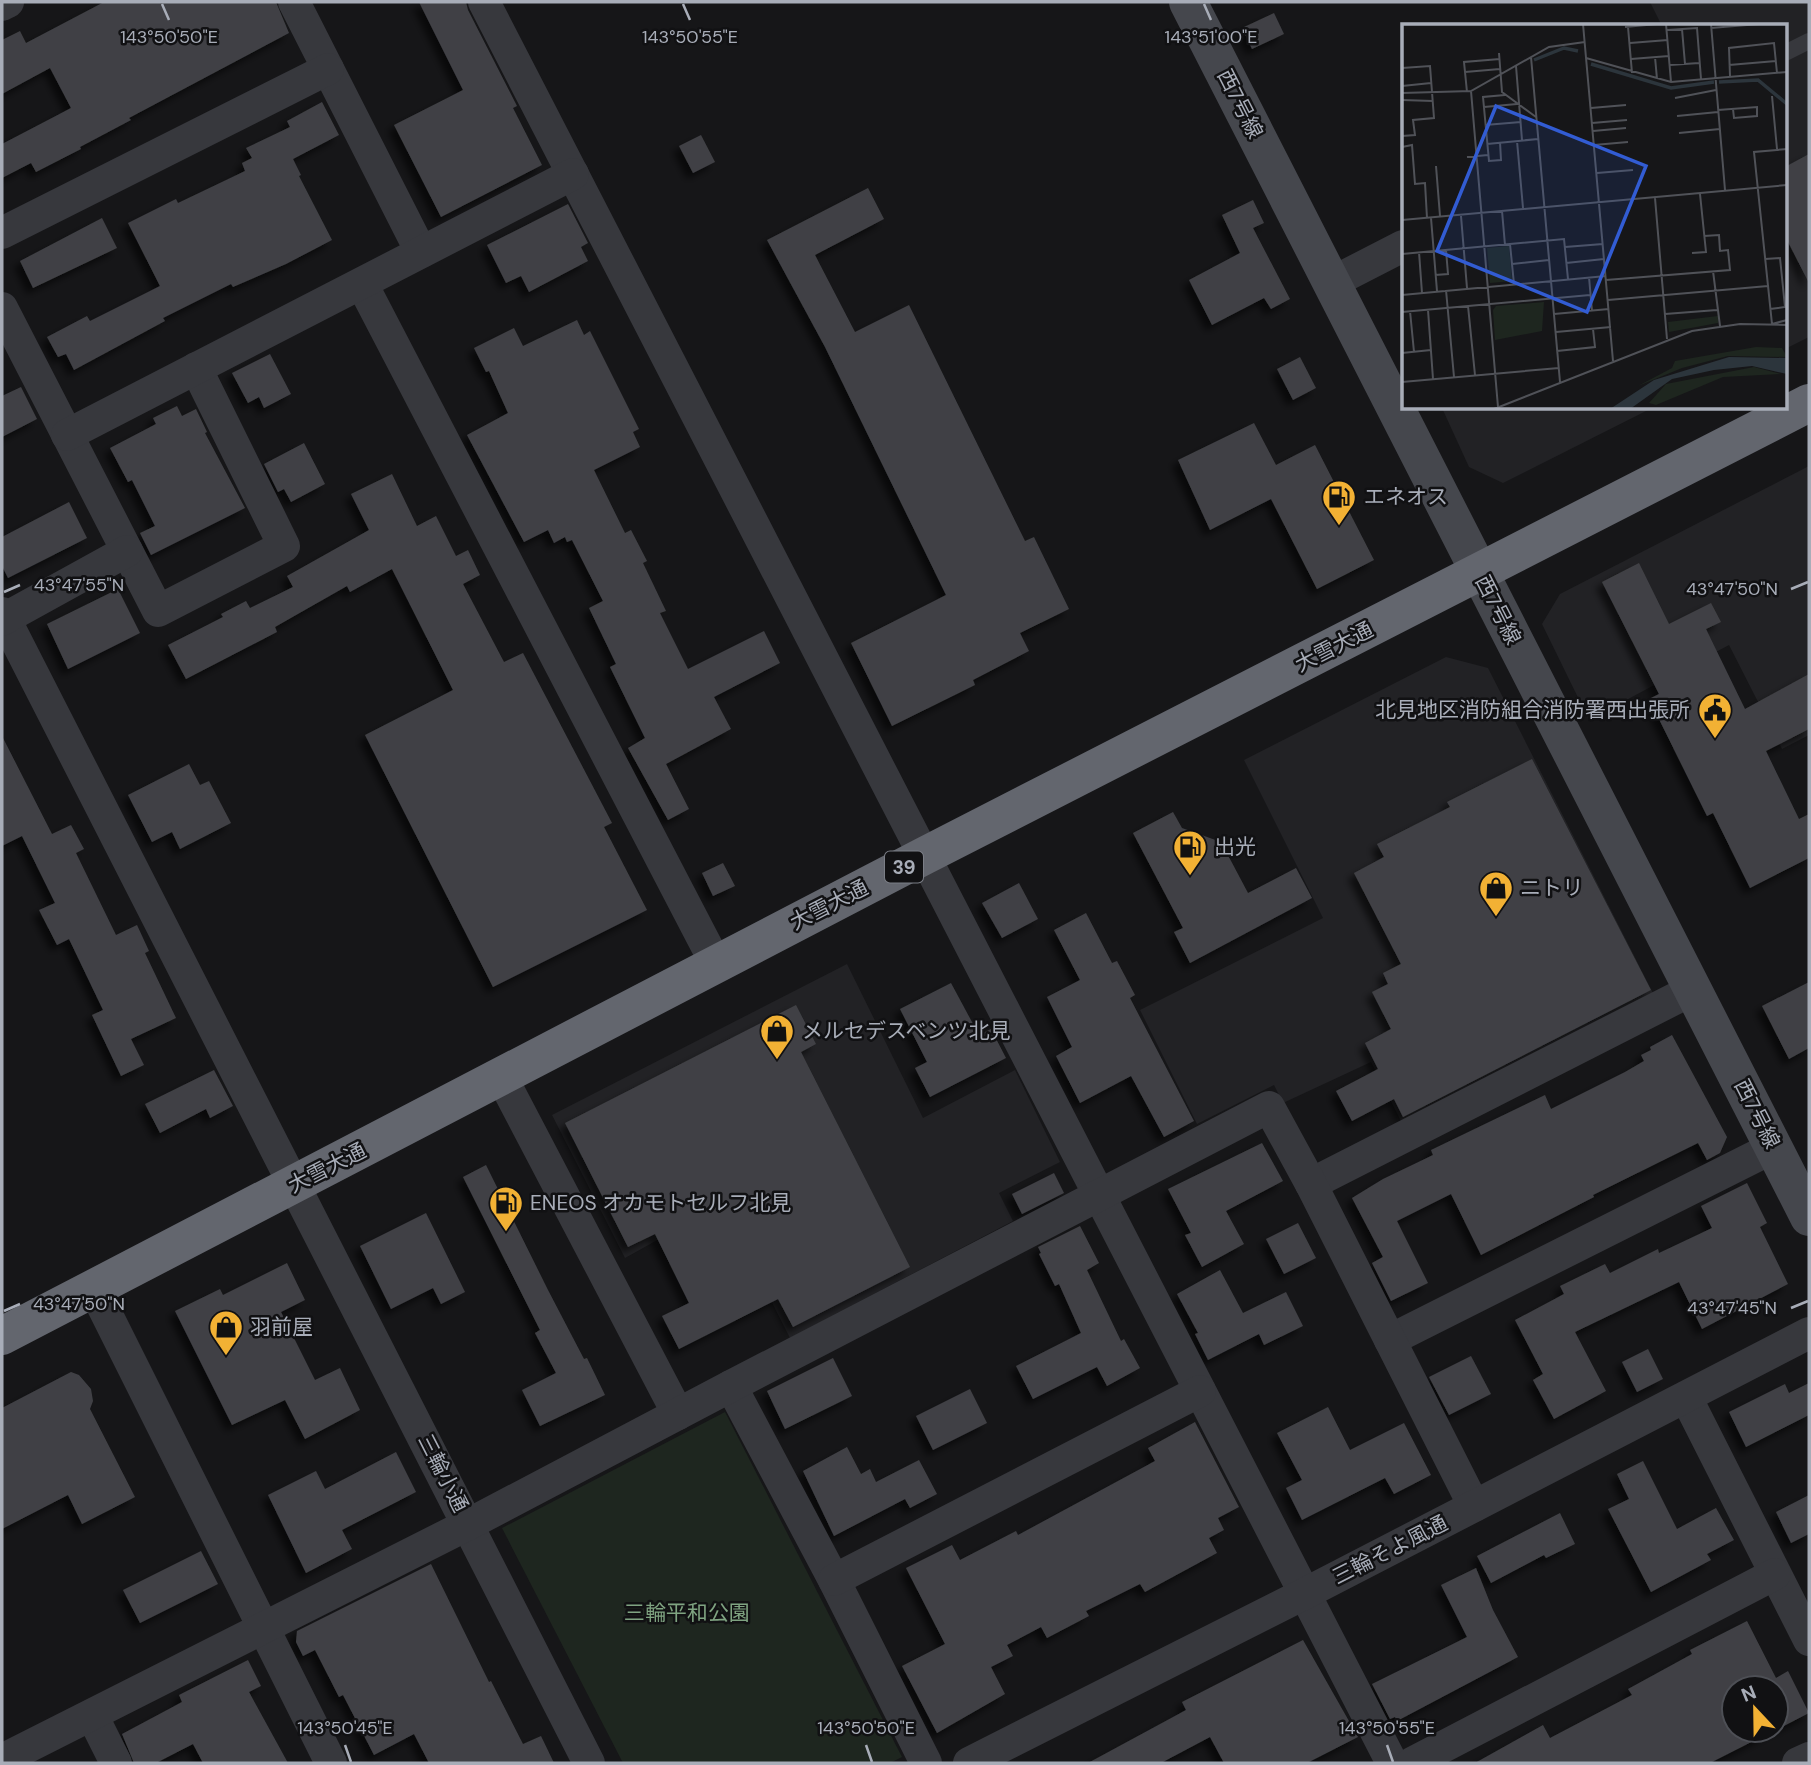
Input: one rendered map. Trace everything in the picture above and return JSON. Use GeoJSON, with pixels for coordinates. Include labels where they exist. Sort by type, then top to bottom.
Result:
{"type":"FeatureCollection","features":[{"type":"Feature","properties":{"kind":"highway","name":"大雪大通"},"geometry":{"type":"LineString","coordinates":[[2,1336],[924,856],[1809,403]]}},
{"type":"Feature","properties":{"kind":"street"},"geometry":{"type":"LineString","coordinates":[[2,5],[8,2]]}},
{"type":"Feature","properties":{"kind":"street"},"geometry":{"type":"LineString","coordinates":[[294,2],[421,251]]}},
{"type":"Feature","properties":{"kind":"street"},"geometry":{"type":"LineString","coordinates":[[484,2],[1392,1763]]}},
{"type":"Feature","properties":{"kind":"street","name":"西7号線"},"geometry":{"type":"LineString","coordinates":[[1188,2],[1809,1217]]}},
{"type":"Feature","properties":{"kind":"street"},"geometry":{"type":"LineString","coordinates":[[2,233],[328,69]]}},
{"type":"Feature","properties":{"kind":"street"},"geometry":{"type":"LineString","coordinates":[[67,435],[573,174]]}},
{"type":"Feature","properties":{"kind":"street"},"geometry":{"type":"LineString","coordinates":[[1331,283],[1402,247]]}},
{"type":"Feature","properties":{"kind":"street"},"geometry":{"type":"LineString","coordinates":[[362,284],[716,964]]}},
{"type":"Feature","properties":{"kind":"street"},"geometry":{"type":"LineString","coordinates":[[2,307],[159,611],[284,545],[196,368]]}},
{"type":"Feature","properties":{"kind":"street"},"geometry":{"type":"LineString","coordinates":[[3,617],[127,551]]}},
{"type":"Feature","properties":{"kind":"street","name":"三輪小通"},"geometry":{"type":"LineString","coordinates":[[3,617],[589,1763]]}},
{"type":"Feature","properties":{"kind":"street"},"geometry":{"type":"LineString","coordinates":[[1311,1184],[1694,989]]}},
{"type":"Feature","properties":{"kind":"street"},"geometry":{"type":"LineString","coordinates":[[502,1078],[678,1414]]}},
{"type":"Feature","properties":{"kind":"street"},"geometry":{"type":"LineString","coordinates":[[2,1760],[469,1524],[1269,1107],[1311,1184],[1474,1506]]}},
{"type":"Feature","properties":{"kind":"street"},"geometry":{"type":"LineString","coordinates":[[1390,1340],[1774,1147]]}},
{"type":"Feature","properties":{"kind":"street"},"geometry":{"type":"LineString","coordinates":[[94,1289],[331,1763]]}},
{"type":"Feature","properties":{"kind":"street","name":"三輪そよ風通"},"geometry":{"type":"LineString","coordinates":[[969,1763],[1306,1593],[1809,1333]]}},
{"type":"Feature","properties":{"kind":"street"},"geometry":{"type":"LineString","coordinates":[[730,1386],[834,1580],[926,1763]]}},
{"type":"Feature","properties":{"kind":"street"},"geometry":{"type":"LineString","coordinates":[[834,1580],[1200,1391]]}},
{"type":"Feature","properties":{"kind":"street"},"geometry":{"type":"LineString","coordinates":[[1686,1398],[1809,1640]]}},
{"type":"Feature","properties":{"kind":"street"},"geometry":{"type":"LineString","coordinates":[[1412,1763],[1776,1573]]}},
{"type":"Feature","properties":{"kind":"street"},"geometry":{"type":"LineString","coordinates":[[92,1715],[116,1763]]}},
{"type":"Feature","properties":{"kind":"street"},"geometry":{"type":"LineString","coordinates":[[1798,1763],[1809,1758]]}},
{"type":"Feature","properties":{"kind":"lane"},"geometry":{"type":"LineString","coordinates":[[1786,52],[1809,41]]}},
{"type":"Feature","properties":{"kind":"shaded area"},"geometry":{"type":"Polygon","coordinates":[[[1650,2],[1809,2],[1809,337],[1786,348],[1786,24],[1661,24],[1650,2]]]}},
{"type":"Feature","properties":{"kind":"shaded area"},"geometry":{"type":"Polygon","coordinates":[[[1443,410],[1648,410],[1503,483],[1469,467],[1443,410]]]}},
{"type":"Feature","properties":{"kind":"shaded area"},"geometry":{"type":"Polygon","coordinates":[[[1809,466],[1809,735],[1782,749],[1729,645],[1589,720],[1542,624],[1560,594],[1809,466]]]}},
{"type":"Feature","properties":{"kind":"shaded area"},"geometry":{"type":"Polygon","coordinates":[[[1446,657],[1488,668],[1653,993],[1402,1123],[1371,1062],[1283,1103],[1274,1085],[1197,1124],[1140,1010],[1323,918],[1244,760],[1446,657]]]}},
{"type":"Feature","properties":{"kind":"shaded area"},"geometry":{"type":"Polygon","coordinates":[[[847,964],[923,1118],[1015,1070],[1060,1162],[999,1193],[1013,1221],[790,1338],[722,1204],[625,1258],[552,1115],[847,964]]]}},
{"type":"Feature","properties":{"kind":"green space","name":"三輪平和公園"},"geometry":{"type":"Polygon","coordinates":[[[725,1412],[902,1757],[890,1763],[623,1763],[502,1528],[725,1412]]]}},
{"type":"Feature","properties":{"kind":"building"},"geometry":{"type":"Polygon","coordinates":[[[104,2],[276,2],[289,33],[129,118],[131,120],[36,172],[31,163],[2,178],[2,144],[71,108],[50,68],[2,94],[2,40],[20,31],[26,43],[104,2]]]}},
{"type":"Feature","properties":{"kind":"building"},"geometry":{"type":"Polygon","coordinates":[[[419,2],[466,2],[517,106],[513,108],[542,165],[441,217],[394,125],[463,90],[419,2]]]}},
{"type":"Feature","properties":{"kind":"building"},"geometry":{"type":"Polygon","coordinates":[[[1274,13],[1284,34],[1252,49],[1242,28],[1274,13]]]}},
{"type":"Feature","properties":{"kind":"building"},"geometry":{"type":"Polygon","coordinates":[[[322,102],[339,135],[293,159],[332,240],[286,264],[233,287],[231,284],[163,318],[165,321],[74,370],[66,354],[58,357],[47,337],[87,316],[90,321],[160,286],[128,223],[176,199],[178,203],[245,171],[242,163],[252,158],[246,148],[290,127],[287,121],[322,102]]]}},
{"type":"Feature","properties":{"kind":"building"},"geometry":{"type":"Polygon","coordinates":[[[701,135],[715,162],[693,173],[679,146],[701,135]]]}},
{"type":"Feature","properties":{"kind":"building"},"geometry":{"type":"Polygon","coordinates":[[[1809,154],[1809,283],[1786,238],[1786,166],[1809,154]]]}},
{"type":"Feature","properties":{"kind":"building"},"geometry":{"type":"Polygon","coordinates":[[[868,188],[884,219],[815,255],[855,332],[909,305],[1025,541],[1034,537],[1069,609],[1020,633],[1029,651],[973,680],[975,685],[892,726],[851,643],[946,595],[825,347],[767,240],[868,188]]]}},
{"type":"Feature","properties":{"kind":"building"},"geometry":{"type":"Polygon","coordinates":[[[1253,200],[1264,223],[1253,228],[1290,299],[1271,309],[1264,298],[1212,325],[1189,280],[1240,253],[1222,215],[1253,200]]]}},
{"type":"Feature","properties":{"kind":"building"},"geometry":{"type":"Polygon","coordinates":[[[568,204],[588,243],[581,247],[588,261],[529,292],[521,276],[506,283],[487,245],[568,204]]]}},
{"type":"Feature","properties":{"kind":"building"},"geometry":{"type":"Polygon","coordinates":[[[102,218],[117,248],[33,288],[20,261],[102,218]]]}},
{"type":"Feature","properties":{"kind":"building"},"geometry":{"type":"Polygon","coordinates":[[[577,320],[584,335],[590,331],[639,429],[633,432],[640,447],[594,470],[625,533],[631,530],[647,561],[643,563],[666,611],[660,613],[688,669],[764,631],[780,663],[714,697],[731,729],[666,764],[689,809],[668,820],[628,748],[645,738],[610,667],[616,664],[589,608],[603,601],[572,540],[567,542],[565,537],[554,543],[548,530],[524,542],[467,435],[508,413],[489,371],[486,372],[474,348],[514,328],[523,346],[577,320]]]}},
{"type":"Feature","properties":{"kind":"building"},"geometry":{"type":"Polygon","coordinates":[[[270,354],[291,394],[264,408],[259,397],[248,403],[232,373],[270,354]]]}},
{"type":"Feature","properties":{"kind":"building"},"geometry":{"type":"Polygon","coordinates":[[[1300,357],[1316,388],[1293,400],[1277,369],[1300,357]]]}},
{"type":"Feature","properties":{"kind":"building"},"geometry":{"type":"Polygon","coordinates":[[[21,387],[37,419],[2,437],[2,396],[21,387]]]}},
{"type":"Feature","properties":{"kind":"building"},"geometry":{"type":"Polygon","coordinates":[[[177,406],[182,416],[196,409],[207,432],[205,433],[245,508],[151,555],[140,533],[155,526],[132,480],[128,482],[110,448],[156,424],[153,418],[177,406]]]}},
{"type":"Feature","properties":{"kind":"building"},"geometry":{"type":"Polygon","coordinates":[[[1254,423],[1276,465],[1315,445],[1374,560],[1317,589],[1271,499],[1210,530],[1178,460],[1254,423]]]}},
{"type":"Feature","properties":{"kind":"building"},"geometry":{"type":"Polygon","coordinates":[[[304,443],[325,484],[291,502],[284,489],[278,492],[264,464],[304,443]]]}},
{"type":"Feature","properties":{"kind":"building"},"geometry":{"type":"Polygon","coordinates":[[[392,474],[417,526],[436,516],[456,556],[468,550],[480,575],[463,584],[504,662],[523,653],[612,823],[604,827],[647,910],[493,987],[365,735],[453,690],[392,569],[350,592],[347,586],[275,627],[277,632],[186,679],[168,645],[223,617],[221,614],[246,601],[250,608],[293,587],[287,576],[369,530],[351,494],[392,474]]]}},
{"type":"Feature","properties":{"kind":"building"},"geometry":{"type":"Polygon","coordinates":[[[69,502],[87,538],[8,578],[2,566],[2,537],[69,502]]]}},
{"type":"Feature","properties":{"kind":"building"},"geometry":{"type":"Polygon","coordinates":[[[1639,563],[1669,624],[1711,603],[1721,622],[1706,629],[1745,709],[1809,674],[1809,729],[1766,751],[1799,819],[1809,814],[1809,858],[1750,888],[1713,813],[1707,816],[1649,699],[1659,694],[1602,582],[1639,563]]]}},
{"type":"Feature","properties":{"kind":"building"},"geometry":{"type":"Polygon","coordinates":[[[118,589],[140,633],[68,669],[47,624],[118,589]]]}},
{"type":"Feature","properties":{"kind":"building"},"geometry":{"type":"Polygon","coordinates":[[[2,736],[52,834],[71,825],[84,849],[76,853],[116,935],[137,925],[149,951],[145,953],[176,1018],[131,1039],[144,1065],[121,1076],[92,1015],[103,1010],[69,939],[57,945],[39,910],[55,903],[22,836],[2,846],[2,736]]]}},
{"type":"Feature","properties":{"kind":"building","name":"ニトリ"},"geometry":{"type":"Polygon","coordinates":[[[1532,759],[1651,990],[1403,1117],[1394,1099],[1352,1121],[1336,1091],[1378,1069],[1365,1043],[1391,1029],[1372,992],[1388,984],[1383,973],[1401,964],[1354,873],[1384,857],[1377,844],[1450,807],[1447,802],[1532,759]]]}},
{"type":"Feature","properties":{"kind":"building"},"geometry":{"type":"Polygon","coordinates":[[[189,764],[200,785],[209,781],[231,823],[180,849],[172,832],[152,842],[128,795],[189,764]]]}},
{"type":"Feature","properties":{"kind":"building"},"geometry":{"type":"Polygon","coordinates":[[[1173,812],[1182,828],[1221,842],[1248,893],[1296,868],[1312,898],[1190,963],[1174,932],[1183,928],[1133,833],[1173,812]]]}},
{"type":"Feature","properties":{"kind":"building"},"geometry":{"type":"Polygon","coordinates":[[[723,863],[735,886],[713,896],[702,873],[723,863]]]}},
{"type":"Feature","properties":{"kind":"building"},"geometry":{"type":"Polygon","coordinates":[[[1019,883],[1038,919],[1002,938],[982,903],[1019,883]]]}},
{"type":"Feature","properties":{"kind":"building"},"geometry":{"type":"Polygon","coordinates":[[[1086,913],[1112,963],[1117,961],[1135,995],[1130,998],[1194,1121],[1164,1137],[1131,1076],[1080,1103],[1056,1056],[1072,1047],[1047,997],[1080,980],[1054,930],[1086,913]]]}},
{"type":"Feature","properties":{"kind":"building"},"geometry":{"type":"Polygon","coordinates":[[[1809,982],[1809,1048],[1789,1059],[1762,1006],[1809,982]]]}},
{"type":"Feature","properties":{"kind":"building"},"geometry":{"type":"Polygon","coordinates":[[[951,983],[979,1035],[991,1029],[1006,1058],[930,1097],[915,1068],[927,1062],[900,1009],[951,983]]]}},
{"type":"Feature","properties":{"kind":"building"},"geometry":{"type":"Polygon","coordinates":[[[796,1005],[816,1044],[801,1052],[910,1267],[793,1327],[778,1299],[679,1349],[662,1316],[689,1303],[655,1234],[628,1247],[565,1123],[796,1005]]]}},
{"type":"Feature","properties":{"kind":"building"},"geometry":{"type":"Polygon","coordinates":[[[1672,1035],[1727,1137],[1720,1153],[1707,1160],[1698,1143],[1481,1255],[1451,1194],[1397,1221],[1428,1283],[1391,1301],[1372,1263],[1383,1257],[1352,1198],[1383,1179],[1433,1155],[1431,1150],[1545,1095],[1551,1109],[1625,1072],[1644,1061],[1641,1055],[1651,1050],[1650,1047],[1672,1035]]]}},
{"type":"Feature","properties":{"kind":"building"},"geometry":{"type":"Polygon","coordinates":[[[214,1070],[233,1106],[210,1118],[206,1109],[160,1133],[145,1104],[214,1070]]]}},
{"type":"Feature","properties":{"kind":"building"},"geometry":{"type":"Polygon","coordinates":[[[1262,1143],[1283,1181],[1226,1211],[1244,1244],[1202,1267],[1185,1235],[1191,1233],[1168,1189],[1262,1143]]]}},
{"type":"Feature","properties":{"kind":"building"},"geometry":{"type":"Polygon","coordinates":[[[486,1165],[548,1290],[605,1395],[540,1426],[522,1390],[556,1373],[535,1333],[540,1330],[463,1177],[486,1165]]]}},
{"type":"Feature","properties":{"kind":"building"},"geometry":{"type":"Polygon","coordinates":[[[1054,1173],[1064,1193],[1022,1214],[1012,1194],[1054,1173]]]}},
{"type":"Feature","properties":{"kind":"building"},"geometry":{"type":"Polygon","coordinates":[[[1747,1183],[1767,1223],[1760,1227],[1788,1284],[1702,1329],[1679,1282],[1575,1332],[1606,1391],[1554,1419],[1533,1380],[1543,1374],[1515,1320],[1564,1294],[1560,1286],[1605,1264],[1610,1273],[1658,1249],[1659,1253],[1712,1228],[1701,1206],[1747,1183]]]}},
{"type":"Feature","properties":{"kind":"building"},"geometry":{"type":"Polygon","coordinates":[[[426,1213],[465,1292],[441,1304],[433,1288],[391,1309],[360,1246],[426,1213]]]}},
{"type":"Feature","properties":{"kind":"building"},"geometry":{"type":"Polygon","coordinates":[[[1298,1223],[1316,1258],[1284,1274],[1266,1239],[1298,1223]]]}},
{"type":"Feature","properties":{"kind":"building"},"geometry":{"type":"Polygon","coordinates":[[[1080,1226],[1099,1263],[1087,1270],[1121,1341],[1124,1339],[1140,1368],[1107,1386],[1097,1367],[1033,1399],[1016,1366],[1081,1333],[1059,1284],[1055,1286],[1039,1254],[1041,1253],[1038,1247],[1080,1226]]]}},
{"type":"Feature","properties":{"kind":"building"},"geometry":{"type":"Polygon","coordinates":[[[287,1263],[305,1300],[281,1312],[315,1380],[340,1368],[360,1410],[305,1439],[285,1400],[232,1425],[175,1311],[220,1289],[223,1295],[287,1263]]]}},
{"type":"Feature","properties":{"kind":"building"},"geometry":{"type":"Polygon","coordinates":[[[1220,1270],[1243,1313],[1286,1292],[1303,1326],[1264,1345],[1259,1334],[1208,1360],[1195,1334],[1198,1333],[1177,1294],[1220,1270]]]}},
{"type":"Feature","properties":{"kind":"building"},"geometry":{"type":"Polygon","coordinates":[[[1648,1349],[1663,1379],[1637,1392],[1622,1362],[1648,1349]]]}},
{"type":"Feature","properties":{"kind":"building"},"geometry":{"type":"Polygon","coordinates":[[[1471,1356],[1491,1394],[1449,1415],[1429,1377],[1471,1356]]]}},
{"type":"Feature","properties":{"kind":"building"},"geometry":{"type":"Polygon","coordinates":[[[833,1358],[852,1396],[785,1429],[767,1391],[833,1358]]]}},
{"type":"Feature","properties":{"kind":"building"},"geometry":{"type":"Polygon","coordinates":[[[71,1372],[79,1375],[91,1389],[93,1401],[90,1409],[135,1497],[82,1524],[68,1495],[2,1529],[2,1408],[71,1372]]]}},
{"type":"Feature","properties":{"kind":"building"},"geometry":{"type":"Polygon","coordinates":[[[1809,1383],[1809,1415],[1746,1447],[1729,1412],[1785,1384],[1789,1393],[1809,1383]]]}},
{"type":"Feature","properties":{"kind":"building"},"geometry":{"type":"Polygon","coordinates":[[[970,1389],[987,1423],[933,1450],[916,1416],[970,1389]]]}},
{"type":"Feature","properties":{"kind":"building"},"geometry":{"type":"Polygon","coordinates":[[[1328,1407],[1350,1450],[1404,1423],[1431,1475],[1394,1494],[1385,1478],[1302,1520],[1286,1488],[1302,1480],[1277,1433],[1328,1407]]]}},
{"type":"Feature","properties":{"kind":"building"},"geometry":{"type":"Polygon","coordinates":[[[1195,1422],[1239,1507],[1218,1518],[1224,1530],[1209,1538],[1217,1553],[1145,1592],[1140,1584],[1086,1611],[1089,1616],[1047,1638],[1041,1627],[1007,1645],[1013,1656],[991,1667],[1005,1694],[937,1733],[902,1666],[945,1644],[906,1568],[952,1545],[960,1560],[1016,1531],[1018,1535],[1155,1461],[1148,1448],[1195,1422]]]}},
{"type":"Feature","properties":{"kind":"building"},"geometry":{"type":"Polygon","coordinates":[[[847,1447],[861,1474],[870,1469],[876,1482],[919,1460],[937,1494],[910,1508],[905,1499],[834,1536],[803,1471],[847,1447]]]}},
{"type":"Feature","properties":{"kind":"building"},"geometry":{"type":"Polygon","coordinates":[[[396,1452],[416,1492],[342,1530],[352,1549],[306,1573],[268,1495],[316,1471],[325,1489],[396,1452]]]}},
{"type":"Feature","properties":{"kind":"building"},"geometry":{"type":"Polygon","coordinates":[[[1643,1461],[1677,1529],[1716,1508],[1734,1540],[1707,1554],[1711,1560],[1651,1592],[1608,1509],[1629,1499],[1617,1474],[1643,1461]]]}},
{"type":"Feature","properties":{"kind":"building"},"geometry":{"type":"Polygon","coordinates":[[[1809,1495],[1809,1534],[1791,1543],[1776,1512],[1809,1495]]]}},
{"type":"Feature","properties":{"kind":"building"},"geometry":{"type":"Polygon","coordinates":[[[1560,1513],[1575,1544],[1546,1558],[1544,1555],[1491,1583],[1477,1556],[1560,1513]]]}},
{"type":"Feature","properties":{"kind":"building"},"geometry":{"type":"Polygon","coordinates":[[[201,1551],[218,1584],[140,1623],[123,1590],[201,1551]]]}},
{"type":"Feature","properties":{"kind":"building"},"geometry":{"type":"Polygon","coordinates":[[[431,1564],[523,1744],[541,1736],[554,1763],[429,1763],[414,1734],[374,1755],[343,1695],[339,1697],[315,1650],[303,1656],[296,1642],[297,1631],[431,1564]]]}},
{"type":"Feature","properties":{"kind":"building"},"geometry":{"type":"Polygon","coordinates":[[[1476,1568],[1493,1610],[1518,1657],[1397,1721],[1395,1717],[1390,1719],[1372,1684],[1467,1637],[1441,1585],[1476,1568]]]}},
{"type":"Feature","properties":{"kind":"building"},"geometry":{"type":"Polygon","coordinates":[[[1747,1621],[1774,1674],[1720,1674],[1720,1744],[1747,1744],[1710,1763],[1475,1763],[1543,1725],[1550,1738],[1632,1695],[1628,1689],[1692,1654],[1690,1650],[1747,1621]]]}},
{"type":"Feature","properties":{"kind":"building"},"geometry":{"type":"Polygon","coordinates":[[[1303,1640],[1358,1737],[1307,1763],[1224,1763],[1210,1737],[1161,1763],[1088,1763],[1186,1710],[1182,1702],[1303,1640]]]}},
{"type":"Feature","properties":{"kind":"building"},"geometry":{"type":"Polygon","coordinates":[[[248,1660],[261,1686],[249,1692],[288,1763],[203,1763],[193,1744],[156,1763],[134,1763],[122,1734],[182,1702],[179,1695],[248,1660]]]}},
{"type":"Feature","properties":{"kind":"building"},"geometry":{"type":"Polygon","coordinates":[[[1790,1675],[1809,1713],[1790,1723],[1790,1675]]]}},
{"type":"Feature","properties":{"kind":"place","name":"エネオス"},"geometry":{"type":"Point","coordinates":[1339,527]}},
{"type":"Feature","properties":{"kind":"place","name":"北見地区消防組合消防署西出張所"},"geometry":{"type":"Point","coordinates":[1715,740]}},
{"type":"Feature","properties":{"kind":"place","name":"出光"},"geometry":{"type":"Point","coordinates":[1190,877]}},
{"type":"Feature","properties":{"kind":"place","name":"ニトリ"},"geometry":{"type":"Point","coordinates":[1496,918]}},
{"type":"Feature","properties":{"kind":"place","name":"メルセデスベンツ北見"},"geometry":{"type":"Point","coordinates":[777,1061]}},
{"type":"Feature","properties":{"kind":"place","name":"ENEOS オカモトセルフ北見"},"geometry":{"type":"Point","coordinates":[506,1233]}},
{"type":"Feature","properties":{"kind":"place","name":"羽前屋"},"geometry":{"type":"Point","coordinates":[226,1357]}}]}
